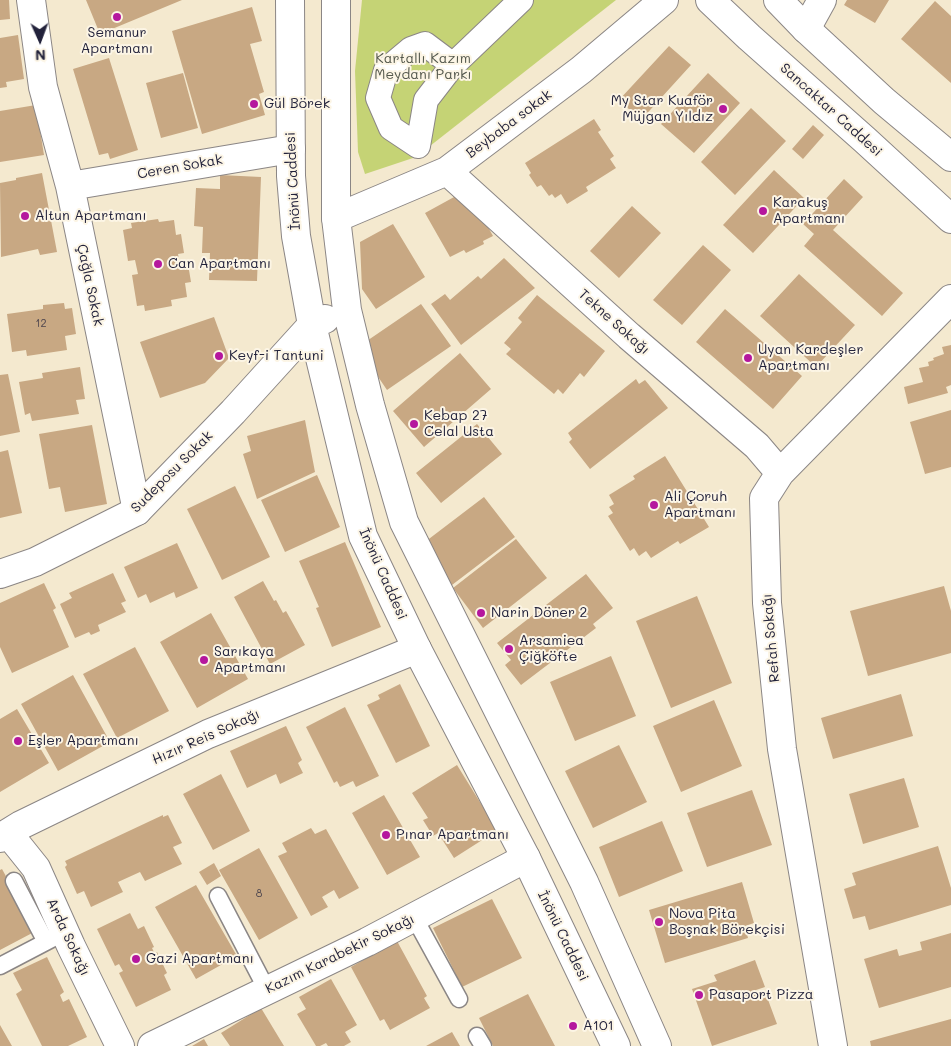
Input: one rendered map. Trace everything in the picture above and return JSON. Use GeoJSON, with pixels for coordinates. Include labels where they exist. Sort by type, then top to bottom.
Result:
{"type":"FeatureCollection","features":[{"type":"Feature","properties":{"kind":"street","name":"Çağla Sokak"},"geometry":{"type":"LineString","coordinates":[[31,0],[43,87],[70,186],[137,511]]}},
{"type":"Feature","properties":{"kind":"street","name":"İnönü Caddesi"},"geometry":{"type":"LineString","coordinates":[[290,0],[290,149],[296,236],[312,325],[363,536],[418,649],[526,858],[616,1046]]}},
{"type":"Feature","properties":{"kind":"street"},"geometry":{"type":"LineString","coordinates":[[336,0],[336,218],[347,310],[370,406],[404,522],[584,882],[657,1046]]}},
{"type":"Feature","properties":{"kind":"street"},"geometry":{"type":"LineString","coordinates":[[453,65],[521,0]]}},
{"type":"Feature","properties":{"kind":"street","name":"Sancaktar Caddesi"},"geometry":{"type":"LineString","coordinates":[[710,0],[951,219]]}},
{"type":"Feature","properties":{"kind":"street"},"geometry":{"type":"LineString","coordinates":[[778,0],[806,29],[884,101],[951,157]]}},
{"type":"Feature","properties":{"kind":"street"},"geometry":{"type":"LineString","coordinates":[[806,29],[822,0]]}},
{"type":"Feature","properties":{"kind":"street","name":"Beybaba sokak"},"geometry":{"type":"LineString","coordinates":[[336,218],[447,171],[581,70],[654,2]]}},
{"type":"Feature","properties":{"kind":"street","name":"Ceren Sokak"},"geometry":{"type":"LineString","coordinates":[[70,186],[290,149]]}},
{"type":"Feature","properties":{"kind":"street","name":"Tekne Sokağı"},"geometry":{"type":"LineString","coordinates":[[447,171],[622,329],[757,446],[780,474]]}},
{"type":"Feature","properties":{"kind":"street","name":"Refah Sokağı"},"geometry":{"type":"LineString","coordinates":[[833,1046],[782,749],[767,603],[764,498],[780,474],[951,299]]}},
{"type":"Feature","properties":{"kind":"street"},"geometry":{"type":"LineString","coordinates":[[312,325],[347,310]]}},
{"type":"Feature","properties":{"kind":"street","name":"Sudeposu Sokak"},"geometry":{"type":"LineString","coordinates":[[0,574],[35,562],[137,511],[233,412],[312,325]]}},
{"type":"Feature","properties":{"kind":"street","name":"Hızır Reis Sokağı"},"geometry":{"type":"LineString","coordinates":[[4,836],[21,825],[208,734],[418,649]]}},
{"type":"Feature","properties":{"kind":"street","name":"Arda Sokağı"},"geometry":{"type":"LineString","coordinates":[[4,836],[36,868],[56,937],[120,1046]]}},
{"type":"Feature","properties":{"kind":"street","name":"Kazım Karabekir Sokağı"},"geometry":{"type":"LineString","coordinates":[[152,1046],[414,917],[526,858]]}},
{"type":"Feature","properties":{"kind":"lane"},"geometry":{"type":"LineString","coordinates":[[0,966],[56,937],[14,881]]}},
{"type":"Feature","properties":{"kind":"lane"},"geometry":{"type":"LineString","coordinates":[[218,896],[267,990]]}},
{"type":"Feature","properties":{"kind":"lane"},"geometry":{"type":"LineString","coordinates":[[414,917],[459,1000]]}},
{"type":"Feature","properties":{"kind":"green space","name":"Kartallı Kazım Meydanı Parkı"},"geometry":{"type":"Polygon","coordinates":[[[362,0],[616,0],[416,157],[365,174],[358,152],[355,71],[362,0]]]}},
{"type":"Feature","properties":{"kind":"building"},"geometry":{"type":"Polygon","coordinates":[[[0,0],[9,0],[10,19],[0,20],[0,0]]]}},
{"type":"Feature","properties":{"kind":"building","name":"Semanur Apartmanı"},"geometry":{"type":"Polygon","coordinates":[[[86,0],[182,0],[100,34],[86,0]]]}},
{"type":"Feature","properties":{"kind":"building"},"geometry":{"type":"Polygon","coordinates":[[[847,0],[889,0],[875,23],[844,5],[847,0]]]}},
{"type":"Feature","properties":{"kind":"building"},"geometry":{"type":"Polygon","coordinates":[[[935,1],[951,16],[951,83],[901,39],[935,1]]]}},
{"type":"Feature","properties":{"kind":"building"},"geometry":{"type":"Polygon","coordinates":[[[252,7],[262,41],[250,44],[264,92],[259,94],[265,115],[202,134],[172,31],[252,7]]]}},
{"type":"Feature","properties":{"kind":"building"},"geometry":{"type":"Polygon","coordinates":[[[18,35],[24,79],[6,82],[7,87],[0,88],[0,38],[18,35]]]}},
{"type":"Feature","properties":{"kind":"building"},"geometry":{"type":"Polygon","coordinates":[[[669,46],[691,65],[641,120],[619,100],[669,46]]]}},
{"type":"Feature","properties":{"kind":"building"},"geometry":{"type":"Polygon","coordinates":[[[109,58],[138,150],[110,159],[108,153],[99,155],[73,69],[109,58]]]}},
{"type":"Feature","properties":{"kind":"building"},"geometry":{"type":"Polygon","coordinates":[[[183,73],[198,128],[161,138],[146,83],[183,73]]]}},
{"type":"Feature","properties":{"kind":"building"},"geometry":{"type":"Polygon","coordinates":[[[708,73],[740,103],[694,153],[661,124],[708,73]]]}},
{"type":"Feature","properties":{"kind":"building"},"geometry":{"type":"Polygon","coordinates":[[[36,105],[44,155],[0,162],[0,111],[36,105]]]}},
{"type":"Feature","properties":{"kind":"building"},"geometry":{"type":"Polygon","coordinates":[[[751,108],[786,141],[735,195],[701,162],[751,108]]]}},
{"type":"Feature","properties":{"kind":"building"},"geometry":{"type":"Polygon","coordinates":[[[594,119],[601,130],[598,132],[614,156],[610,159],[616,168],[586,187],[588,191],[567,204],[561,194],[555,198],[552,194],[549,196],[541,185],[537,187],[529,175],[531,173],[525,163],[594,119]]]}},
{"type":"Feature","properties":{"kind":"building"},"geometry":{"type":"Polygon","coordinates":[[[813,125],[824,135],[803,159],[792,149],[813,125]]]}},
{"type":"Feature","properties":{"kind":"building","name":"Karakuş Apartmanı"},"geometry":{"type":"Polygon","coordinates":[[[774,170],[804,198],[753,253],[723,225],[774,170]]]}},
{"type":"Feature","properties":{"kind":"building","name":"Altun Apartmanı"},"geometry":{"type":"Polygon","coordinates":[[[42,173],[57,252],[40,255],[38,249],[1,257],[0,183],[42,173]]]}},
{"type":"Feature","properties":{"kind":"building"},"geometry":{"type":"Polygon","coordinates":[[[220,175],[261,177],[257,281],[209,280],[210,253],[202,253],[203,227],[194,226],[196,188],[220,189],[220,175]]]}},
{"type":"Feature","properties":{"kind":"building"},"geometry":{"type":"Polygon","coordinates":[[[844,179],[863,197],[833,230],[903,293],[882,316],[804,246],[814,234],[803,224],[844,179]]]}},
{"type":"Feature","properties":{"kind":"building"},"geometry":{"type":"Polygon","coordinates":[[[465,191],[493,236],[483,241],[484,244],[466,253],[464,250],[450,257],[425,213],[465,191]]]}},
{"type":"Feature","properties":{"kind":"building"},"geometry":{"type":"Polygon","coordinates":[[[632,206],[661,233],[619,278],[590,251],[632,206]]]}},
{"type":"Feature","properties":{"kind":"building","name":"Can Apartmanı"},"geometry":{"type":"Polygon","coordinates":[[[158,219],[159,222],[174,220],[176,235],[181,234],[184,253],[178,254],[180,265],[188,264],[191,282],[185,283],[187,297],[171,300],[172,306],[145,311],[144,305],[137,306],[132,275],[138,274],[135,260],[128,261],[123,230],[132,228],[131,223],[158,219]]]}},
{"type":"Feature","properties":{"kind":"building"},"geometry":{"type":"Polygon","coordinates":[[[393,224],[425,277],[376,309],[362,289],[360,242],[393,224]]]}},
{"type":"Feature","properties":{"kind":"building"},"geometry":{"type":"Polygon","coordinates":[[[703,245],[731,270],[682,325],[653,300],[703,245]]]}},
{"type":"Feature","properties":{"kind":"building"},"geometry":{"type":"Polygon","coordinates":[[[504,258],[535,288],[461,345],[431,304],[445,294],[450,300],[478,276],[481,279],[504,258]]]}},
{"type":"Feature","properties":{"kind":"building"},"geometry":{"type":"Polygon","coordinates":[[[799,274],[855,325],[816,367],[760,316],[799,274]]]}},
{"type":"Feature","properties":{"kind":"building"},"geometry":{"type":"Polygon","coordinates":[[[537,295],[605,351],[584,377],[580,373],[563,394],[558,389],[554,394],[506,354],[511,349],[504,343],[522,322],[518,318],[537,295]]]}},
{"type":"Feature","properties":{"kind":"building"},"geometry":{"type":"Polygon","coordinates":[[[64,303],[65,309],[72,308],[76,334],[65,336],[67,350],[27,356],[26,350],[12,352],[7,314],[43,309],[43,305],[64,303]]]}},
{"type":"Feature","properties":{"kind":"building"},"geometry":{"type":"Polygon","coordinates":[[[421,304],[451,346],[387,390],[358,347],[421,304]]]}},
{"type":"Feature","properties":{"kind":"building","name":"Uyan Kardeşler Apartmanı"},"geometry":{"type":"Polygon","coordinates":[[[725,309],[802,376],[773,409],[696,342],[725,309]]]}},
{"type":"Feature","properties":{"kind":"building"},"geometry":{"type":"Polygon","coordinates":[[[214,317],[229,358],[205,383],[160,398],[140,342],[214,317]]]}},
{"type":"Feature","properties":{"kind":"building"},"geometry":{"type":"Polygon","coordinates":[[[951,345],[951,385],[946,387],[948,393],[908,404],[904,387],[923,382],[919,368],[929,366],[928,362],[934,360],[933,358],[944,354],[942,347],[951,345]]]}},
{"type":"Feature","properties":{"kind":"building"},"geometry":{"type":"Polygon","coordinates":[[[460,353],[491,389],[424,447],[393,411],[460,353]]]}},
{"type":"Feature","properties":{"kind":"building"},"geometry":{"type":"Polygon","coordinates":[[[80,367],[85,399],[76,400],[79,414],[32,421],[30,413],[25,415],[19,382],[43,378],[42,373],[80,367]]]}},
{"type":"Feature","properties":{"kind":"building"},"geometry":{"type":"Polygon","coordinates":[[[8,374],[20,432],[0,436],[0,375],[8,374]]]}},
{"type":"Feature","properties":{"kind":"building"},"geometry":{"type":"Polygon","coordinates":[[[636,379],[639,384],[645,380],[668,408],[590,469],[569,442],[572,439],[568,433],[636,379]]]}},
{"type":"Feature","properties":{"kind":"building"},"geometry":{"type":"Polygon","coordinates":[[[951,410],[951,467],[925,474],[910,422],[951,410]]]}},
{"type":"Feature","properties":{"kind":"building"},"geometry":{"type":"Polygon","coordinates":[[[305,420],[315,472],[257,499],[243,454],[251,451],[247,436],[305,420]]]}},
{"type":"Feature","properties":{"kind":"building"},"geometry":{"type":"Polygon","coordinates":[[[477,424],[502,454],[441,503],[416,473],[477,424]]]}},
{"type":"Feature","properties":{"kind":"building"},"geometry":{"type":"Polygon","coordinates":[[[92,425],[107,504],[65,512],[60,487],[49,489],[39,434],[92,425]]]}},
{"type":"Feature","properties":{"kind":"building"},"geometry":{"type":"Polygon","coordinates":[[[8,450],[22,513],[0,518],[0,452],[8,450]]]}},
{"type":"Feature","properties":{"kind":"building","name":"Ali Çoruh Apartmanı"},"geometry":{"type":"Polygon","coordinates":[[[665,456],[709,527],[680,544],[678,541],[651,558],[646,551],[639,556],[634,548],[630,551],[608,516],[613,513],[609,507],[614,504],[609,495],[635,479],[633,476],[665,456]]]}},
{"type":"Feature","properties":{"kind":"building"},"geometry":{"type":"Polygon","coordinates":[[[317,475],[340,527],[285,552],[261,500],[317,475]]]}},
{"type":"Feature","properties":{"kind":"building"},"geometry":{"type":"Polygon","coordinates":[[[235,486],[270,557],[222,580],[187,509],[235,486]]]}},
{"type":"Feature","properties":{"kind":"building"},"geometry":{"type":"Polygon","coordinates":[[[484,497],[515,537],[448,588],[417,548],[484,497]]]}},
{"type":"Feature","properties":{"kind":"building"},"geometry":{"type":"Polygon","coordinates":[[[516,539],[547,578],[483,628],[453,588],[516,539]]]}},
{"type":"Feature","properties":{"kind":"building"},"geometry":{"type":"Polygon","coordinates":[[[345,542],[381,627],[332,647],[316,608],[319,607],[299,561],[345,542]]]}},
{"type":"Feature","properties":{"kind":"building"},"geometry":{"type":"Polygon","coordinates":[[[177,543],[198,588],[176,598],[174,592],[150,603],[146,594],[138,598],[124,567],[177,543]]]}},
{"type":"Feature","properties":{"kind":"building"},"geometry":{"type":"Polygon","coordinates":[[[113,573],[126,601],[121,603],[126,612],[98,625],[100,631],[91,635],[89,632],[75,638],[60,604],[72,598],[69,593],[113,573]]]}},
{"type":"Feature","properties":{"kind":"building"},"geometry":{"type":"Polygon","coordinates":[[[586,574],[613,608],[593,624],[596,628],[521,685],[505,665],[511,660],[497,643],[586,574]]]}},
{"type":"Feature","properties":{"kind":"building"},"geometry":{"type":"Polygon","coordinates":[[[263,581],[283,613],[286,611],[305,645],[270,664],[234,597],[263,581]]]}},
{"type":"Feature","properties":{"kind":"building"},"geometry":{"type":"Polygon","coordinates":[[[44,583],[56,608],[53,610],[69,647],[12,673],[0,647],[0,603],[44,583]]]}},
{"type":"Feature","properties":{"kind":"building"},"geometry":{"type":"Polygon","coordinates":[[[944,586],[951,611],[951,653],[868,676],[850,611],[944,586]]]}},
{"type":"Feature","properties":{"kind":"building"},"geometry":{"type":"Polygon","coordinates":[[[697,596],[732,683],[671,708],[636,621],[697,596]]]}},
{"type":"Feature","properties":{"kind":"building","name":"Sarıkaya Apartmanı"},"geometry":{"type":"Polygon","coordinates":[[[211,613],[248,679],[197,708],[160,642],[211,613]]]}},
{"type":"Feature","properties":{"kind":"building"},"geometry":{"type":"Polygon","coordinates":[[[135,647],[169,711],[117,738],[83,674],[135,647]]]}},
{"type":"Feature","properties":{"kind":"building"},"geometry":{"type":"Polygon","coordinates":[[[611,656],[636,716],[575,741],[550,682],[611,656]]]}},
{"type":"Feature","properties":{"kind":"building"},"geometry":{"type":"Polygon","coordinates":[[[73,675],[110,742],[58,771],[21,704],[73,675]]]}},
{"type":"Feature","properties":{"kind":"building"},"geometry":{"type":"Polygon","coordinates":[[[400,684],[430,746],[396,763],[367,705],[380,699],[378,695],[400,684]]]}},
{"type":"Feature","properties":{"kind":"building"},"geometry":{"type":"Polygon","coordinates":[[[901,694],[913,736],[833,759],[821,718],[901,694]]]}},
{"type":"Feature","properties":{"kind":"building"},"geometry":{"type":"Polygon","coordinates":[[[714,700],[742,766],[681,792],[653,726],[714,700]]]}},
{"type":"Feature","properties":{"kind":"building"},"geometry":{"type":"Polygon","coordinates":[[[345,707],[379,776],[356,787],[353,781],[340,787],[337,781],[334,783],[306,727],[345,707]]]}},
{"type":"Feature","properties":{"kind":"building","name":"Eşler Apartmanı"},"geometry":{"type":"Polygon","coordinates":[[[17,709],[49,763],[0,792],[0,719],[17,709]]]}},
{"type":"Feature","properties":{"kind":"building"},"geometry":{"type":"Polygon","coordinates":[[[286,726],[302,760],[298,763],[303,773],[280,784],[276,774],[247,788],[230,751],[286,726]]]}},
{"type":"Feature","properties":{"kind":"building"},"geometry":{"type":"Polygon","coordinates":[[[619,745],[647,802],[593,828],[565,771],[619,745]]]}},
{"type":"Feature","properties":{"kind":"building"},"geometry":{"type":"Polygon","coordinates":[[[457,765],[483,807],[486,806],[501,828],[454,858],[438,833],[433,836],[423,820],[428,818],[412,793],[457,765]]]}},
{"type":"Feature","properties":{"kind":"building"},"geometry":{"type":"Polygon","coordinates":[[[221,774],[250,831],[213,850],[183,794],[221,774]]]}},
{"type":"Feature","properties":{"kind":"building"},"geometry":{"type":"Polygon","coordinates":[[[904,778],[919,827],[863,844],[849,794],[904,778]]]}},
{"type":"Feature","properties":{"kind":"building"},"geometry":{"type":"Polygon","coordinates":[[[752,790],[772,845],[707,867],[687,813],[752,790]]]}},
{"type":"Feature","properties":{"kind":"building","name":"Pınar Apartmanı"},"geometry":{"type":"Polygon","coordinates":[[[384,795],[420,857],[387,875],[352,813],[384,795]]]}},
{"type":"Feature","properties":{"kind":"building"},"geometry":{"type":"Polygon","coordinates":[[[163,815],[163,817],[168,815],[182,843],[173,847],[182,864],[145,881],[140,872],[118,882],[123,892],[91,907],[84,891],[77,894],[65,867],[67,865],[65,861],[163,815]]]}},
{"type":"Feature","properties":{"kind":"building"},"geometry":{"type":"Polygon","coordinates":[[[662,821],[683,871],[619,897],[599,847],[662,821]]]}},
{"type":"Feature","properties":{"kind":"building"},"geometry":{"type":"Polygon","coordinates":[[[311,828],[315,834],[326,829],[359,888],[339,899],[334,890],[322,897],[328,907],[311,916],[278,856],[287,852],[282,843],[311,828]]]}},
{"type":"Feature","properties":{"kind":"building"},"geometry":{"type":"Polygon","coordinates":[[[938,846],[951,888],[951,905],[869,930],[865,916],[853,919],[844,889],[856,885],[852,873],[938,846]]]}},
{"type":"Feature","properties":{"kind":"building"},"geometry":{"type":"Polygon","coordinates":[[[259,848],[298,918],[259,940],[219,870],[259,848]]]}},
{"type":"Feature","properties":{"kind":"building"},"geometry":{"type":"Polygon","coordinates":[[[214,863],[221,876],[207,885],[199,872],[214,863]]]}},
{"type":"Feature","properties":{"kind":"building"},"geometry":{"type":"Polygon","coordinates":[[[2,869],[36,931],[0,950],[0,870],[2,869]]]}},
{"type":"Feature","properties":{"kind":"building"},"geometry":{"type":"Polygon","coordinates":[[[742,882],[754,923],[745,926],[748,938],[665,963],[649,910],[742,882]]]}},
{"type":"Feature","properties":{"kind":"building"},"geometry":{"type":"Polygon","coordinates":[[[196,885],[237,956],[196,979],[155,907],[196,885]]]}},
{"type":"Feature","properties":{"kind":"building"},"geometry":{"type":"Polygon","coordinates":[[[492,899],[522,958],[462,987],[433,928],[492,899]]]}},
{"type":"Feature","properties":{"kind":"building","name":"Gazi Apartmanı"},"geometry":{"type":"Polygon","coordinates":[[[130,913],[138,929],[144,926],[154,947],[152,948],[155,954],[157,952],[167,973],[164,975],[171,990],[136,1007],[119,973],[123,971],[119,964],[115,966],[97,929],[130,913]]]}},
{"type":"Feature","properties":{"kind":"building"},"geometry":{"type":"Polygon","coordinates":[[[951,933],[951,987],[879,1008],[864,959],[897,949],[899,956],[922,950],[920,942],[951,933]]]}},
{"type":"Feature","properties":{"kind":"building"},"geometry":{"type":"Polygon","coordinates":[[[397,941],[427,996],[424,998],[430,1008],[390,1030],[384,1019],[380,1021],[351,967],[397,941]]]}},
{"type":"Feature","properties":{"kind":"building"},"geometry":{"type":"Polygon","coordinates":[[[47,957],[64,992],[60,995],[63,1002],[69,999],[87,1037],[68,1046],[42,1046],[16,994],[22,990],[13,973],[47,957]]]}},
{"type":"Feature","properties":{"kind":"building"},"geometry":{"type":"Polygon","coordinates":[[[755,960],[765,987],[756,990],[759,1000],[767,997],[777,1024],[712,1046],[692,989],[717,981],[714,975],[755,960]]]}},
{"type":"Feature","properties":{"kind":"building"},"geometry":{"type":"Polygon","coordinates":[[[331,979],[357,1025],[345,1032],[351,1042],[344,1046],[328,1046],[326,1043],[316,1046],[297,1014],[306,1009],[299,997],[331,979]]]}},
{"type":"Feature","properties":{"kind":"building"},"geometry":{"type":"Polygon","coordinates":[[[528,994],[555,1046],[493,1046],[479,1018],[528,994]]]}},
{"type":"Feature","properties":{"kind":"building"},"geometry":{"type":"Polygon","coordinates":[[[261,1008],[284,1046],[230,1046],[221,1033],[261,1008]]]}},
{"type":"Feature","properties":{"kind":"building"},"geometry":{"type":"Polygon","coordinates":[[[951,1019],[951,1046],[871,1046],[870,1041],[951,1019]]]}},
{"type":"Feature","properties":{"kind":"building"},"geometry":{"type":"Polygon","coordinates":[[[0,1025],[12,1046],[0,1046],[0,1025]]]}},
{"type":"Feature","properties":{"kind":"building"},"geometry":{"type":"Polygon","coordinates":[[[452,1032],[460,1046],[426,1046],[452,1032]]]}},
{"type":"Feature","properties":{"kind":"building"},"geometry":{"type":"Polygon","coordinates":[[[204,1039],[208,1046],[192,1046],[204,1039]]]}},
{"type":"Feature","properties":{"kind":"place","name":"Semanur Apartmanı"},"geometry":{"type":"Point","coordinates":[117,17]}},
{"type":"Feature","properties":{"kind":"place","name":"Gül Börek"},"geometry":{"type":"Point","coordinates":[254,104]}},
{"type":"Feature","properties":{"kind":"place","name":"My Star Kuaför Müjgan Yıldız"},"geometry":{"type":"Point","coordinates":[723,109]}},
{"type":"Feature","properties":{"kind":"place","name":"Karakuş Apartmanı"},"geometry":{"type":"Point","coordinates":[763,211]}},
{"type":"Feature","properties":{"kind":"place","name":"Altun Apartmanı"},"geometry":{"type":"Point","coordinates":[25,216]}},
{"type":"Feature","properties":{"kind":"place","name":"Can Apartmanı"},"geometry":{"type":"Point","coordinates":[158,264]}},
{"type":"Feature","properties":{"kind":"place","name":"Keyf-i Tantuni"},"geometry":{"type":"Point","coordinates":[219,356]}},
{"type":"Feature","properties":{"kind":"place","name":"Uyan Kardeşler Apartmanı"},"geometry":{"type":"Point","coordinates":[748,358]}},
{"type":"Feature","properties":{"kind":"place","name":"Kebap 27 Celal Usta"},"geometry":{"type":"Point","coordinates":[414,424]}},
{"type":"Feature","properties":{"kind":"place","name":"Ali Çoruh Apartmanı"},"geometry":{"type":"Point","coordinates":[654,505]}},
{"type":"Feature","properties":{"kind":"place","name":"Narin Döner 2"},"geometry":{"type":"Point","coordinates":[481,613]}},
{"type":"Feature","properties":{"kind":"place","name":"Arsamiea Çiğköfte"},"geometry":{"type":"Point","coordinates":[509,649]}},
{"type":"Feature","properties":{"kind":"place","name":"Sarıkaya Apartmanı"},"geometry":{"type":"Point","coordinates":[204,660]}},
{"type":"Feature","properties":{"kind":"place","name":"Eşler Apartmanı"},"geometry":{"type":"Point","coordinates":[18,741]}},
{"type":"Feature","properties":{"kind":"place","name":"Pınar Apartmanı"},"geometry":{"type":"Point","coordinates":[386,835]}},
{"type":"Feature","properties":{"kind":"place","name":"Nova Pita Boşnak Börekçisi"},"geometry":{"type":"Point","coordinates":[659,922]}},
{"type":"Feature","properties":{"kind":"place","name":"Gazi Apartmanı"},"geometry":{"type":"Point","coordinates":[136,959]}},
{"type":"Feature","properties":{"kind":"place","name":"Pasaport Pizza"},"geometry":{"type":"Point","coordinates":[699,995]}},
{"type":"Feature","properties":{"kind":"place","name":"A101"},"geometry":{"type":"Point","coordinates":[573,1026]}}]}
